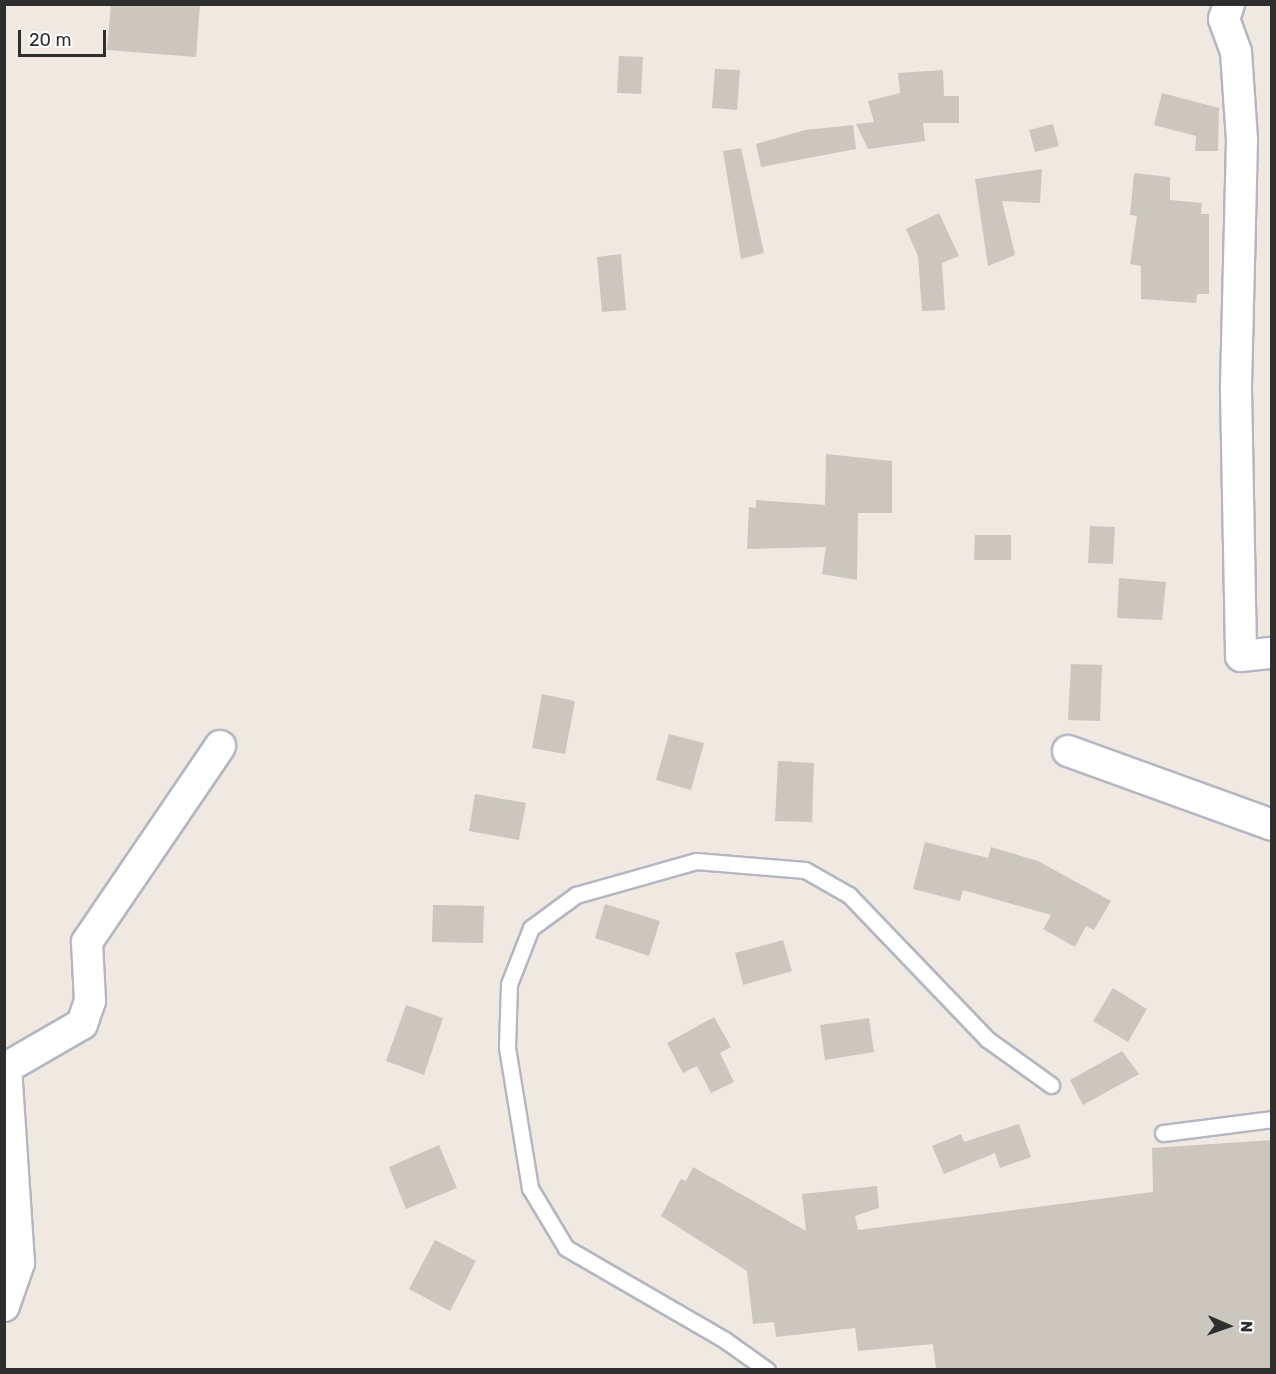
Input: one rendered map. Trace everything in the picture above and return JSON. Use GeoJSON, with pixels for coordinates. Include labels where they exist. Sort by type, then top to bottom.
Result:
{"type":"FeatureCollection","features":[{"type":"Feature","properties":{"kind":"street"},"geometry":{"type":"LineString","coordinates":[[1229,4],[1224,19],[1236,52],[1242,140],[1236,391],[1241,656],[1272,653]]}},
{"type":"Feature","properties":{"kind":"street"},"geometry":{"type":"LineString","coordinates":[[4,1306],[19,1263],[5,1069],[82,1024],[90,1001],[87,942],[220,746]]}},
{"type":"Feature","properties":{"kind":"street"},"geometry":{"type":"LineString","coordinates":[[1068,751],[1272,825]]}},
{"type":"Feature","properties":{"kind":"lane"},"geometry":{"type":"LineString","coordinates":[[767,1370],[725,1340],[566,1248],[530,1188],[507,1047],[509,984],[531,928],[576,895],[696,861],[805,870],[849,895],[987,1039],[1051,1085]]}},
{"type":"Feature","properties":{"kind":"lane"},"geometry":{"type":"LineString","coordinates":[[1163,1133],[1272,1119]]}},
{"type":"Feature","properties":{"kind":"building"},"geometry":{"type":"Polygon","coordinates":[[[111,4],[200,4],[196,57],[107,50],[111,4]]]}},
{"type":"Feature","properties":{"kind":"building"},"geometry":{"type":"Polygon","coordinates":[[[619,56],[643,57],[641,94],[617,93],[619,56]]]}},
{"type":"Feature","properties":{"kind":"building"},"geometry":{"type":"Polygon","coordinates":[[[715,69],[740,70],[737,110],[712,108],[715,69]]]}},
{"type":"Feature","properties":{"kind":"building"},"geometry":{"type":"Polygon","coordinates":[[[943,70],[944,96],[959,96],[959,123],[923,123],[925,141],[868,149],[856,124],[874,122],[868,101],[900,93],[898,73],[943,70]]]}},
{"type":"Feature","properties":{"kind":"building"},"geometry":{"type":"Polygon","coordinates":[[[1162,93],[1219,108],[1218,151],[1195,151],[1196,136],[1154,125],[1162,93]]]}},
{"type":"Feature","properties":{"kind":"building"},"geometry":{"type":"Polygon","coordinates":[[[1053,124],[1059,146],[1035,152],[1029,130],[1053,124]]]}},
{"type":"Feature","properties":{"kind":"building"},"geometry":{"type":"Polygon","coordinates":[[[853,125],[856,149],[761,167],[756,144],[805,130],[853,125]]]}},
{"type":"Feature","properties":{"kind":"building"},"geometry":{"type":"Polygon","coordinates":[[[741,148],[764,253],[741,259],[723,151],[741,148]]]}},
{"type":"Feature","properties":{"kind":"building"},"geometry":{"type":"Polygon","coordinates":[[[1042,169],[1040,203],[1002,201],[1015,255],[988,266],[975,179],[1042,169]]]}},
{"type":"Feature","properties":{"kind":"building"},"geometry":{"type":"Polygon","coordinates":[[[1134,173],[1170,177],[1170,200],[1202,203],[1201,214],[1209,214],[1209,294],[1197,294],[1196,303],[1141,299],[1141,266],[1130,264],[1137,216],[1130,215],[1134,173]]]}},
{"type":"Feature","properties":{"kind":"building"},"geometry":{"type":"Polygon","coordinates":[[[939,213],[959,256],[942,263],[945,310],[922,311],[918,256],[906,229],[939,213]]]}},
{"type":"Feature","properties":{"kind":"building"},"geometry":{"type":"Polygon","coordinates":[[[621,254],[626,310],[602,312],[597,257],[621,254]]]}},
{"type":"Feature","properties":{"kind":"building"},"geometry":{"type":"Polygon","coordinates":[[[826,454],[892,461],[892,513],[858,513],[857,580],[822,574],[826,547],[747,549],[749,507],[756,508],[756,500],[825,505],[826,454]]]}},
{"type":"Feature","properties":{"kind":"building"},"geometry":{"type":"Polygon","coordinates":[[[1090,526],[1115,527],[1113,564],[1088,563],[1090,526]]]}},
{"type":"Feature","properties":{"kind":"building"},"geometry":{"type":"Polygon","coordinates":[[[975,535],[1011,535],[1011,560],[974,560],[975,535]]]}},
{"type":"Feature","properties":{"kind":"building"},"geometry":{"type":"Polygon","coordinates":[[[1119,578],[1166,582],[1162,620],[1117,618],[1119,578]]]}},
{"type":"Feature","properties":{"kind":"building"},"geometry":{"type":"Polygon","coordinates":[[[1071,664],[1102,665],[1100,721],[1068,720],[1071,664]]]}},
{"type":"Feature","properties":{"kind":"building"},"geometry":{"type":"Polygon","coordinates":[[[542,694],[575,701],[565,754],[532,748],[542,694]]]}},
{"type":"Feature","properties":{"kind":"building"},"geometry":{"type":"Polygon","coordinates":[[[669,734],[704,743],[691,790],[656,780],[669,734]]]}},
{"type":"Feature","properties":{"kind":"building"},"geometry":{"type":"Polygon","coordinates":[[[778,761],[814,763],[812,822],[775,821],[778,761]]]}},
{"type":"Feature","properties":{"kind":"building"},"geometry":{"type":"Polygon","coordinates":[[[475,794],[526,803],[519,840],[469,831],[475,794]]]}},
{"type":"Feature","properties":{"kind":"building"},"geometry":{"type":"Polygon","coordinates":[[[925,842],[988,858],[991,847],[1038,861],[1111,901],[1094,930],[1086,926],[1075,947],[1043,929],[1051,915],[963,890],[960,901],[913,889],[925,842]]]}},
{"type":"Feature","properties":{"kind":"building"},"geometry":{"type":"Polygon","coordinates":[[[605,904],[660,921],[649,956],[595,938],[605,904]]]}},
{"type":"Feature","properties":{"kind":"building"},"geometry":{"type":"Polygon","coordinates":[[[433,905],[484,906],[483,943],[432,942],[433,905]]]}},
{"type":"Feature","properties":{"kind":"building"},"geometry":{"type":"Polygon","coordinates":[[[783,940],[792,971],[743,985],[735,953],[783,940]]]}},
{"type":"Feature","properties":{"kind":"building"},"geometry":{"type":"Polygon","coordinates":[[[1113,988],[1147,1009],[1128,1042],[1093,1021],[1113,988]]]}},
{"type":"Feature","properties":{"kind":"building"},"geometry":{"type":"Polygon","coordinates":[[[406,1005],[443,1018],[424,1075],[386,1061],[406,1005]]]}},
{"type":"Feature","properties":{"kind":"building"},"geometry":{"type":"Polygon","coordinates":[[[714,1017],[731,1047],[720,1053],[734,1082],[711,1093],[697,1066],[683,1073],[667,1043],[714,1017]]]}},
{"type":"Feature","properties":{"kind":"building"},"geometry":{"type":"Polygon","coordinates":[[[869,1018],[874,1052],[825,1060],[820,1025],[869,1018]]]}},
{"type":"Feature","properties":{"kind":"building"},"geometry":{"type":"Polygon","coordinates":[[[1122,1051],[1139,1074],[1083,1105],[1070,1080],[1122,1051]]]}},
{"type":"Feature","properties":{"kind":"building"},"geometry":{"type":"Polygon","coordinates":[[[1019,1124],[1031,1157],[1000,1168],[995,1153],[944,1174],[932,1146],[961,1134],[964,1142],[1019,1124]]]}},
{"type":"Feature","properties":{"kind":"building"},"geometry":{"type":"Polygon","coordinates":[[[1272,1140],[1272,1370],[936,1370],[933,1344],[858,1351],[855,1328],[776,1337],[774,1322],[753,1324],[747,1271],[661,1216],[681,1179],[686,1181],[693,1167],[806,1231],[802,1194],[877,1186],[879,1208],[855,1216],[858,1230],[1153,1192],[1152,1148],[1272,1140]]]}},
{"type":"Feature","properties":{"kind":"building"},"geometry":{"type":"Polygon","coordinates":[[[439,1145],[457,1188],[406,1209],[389,1167],[439,1145]]]}},
{"type":"Feature","properties":{"kind":"building"},"geometry":{"type":"Polygon","coordinates":[[[435,1240],[476,1261],[450,1311],[409,1289],[435,1240]]]}}]}
